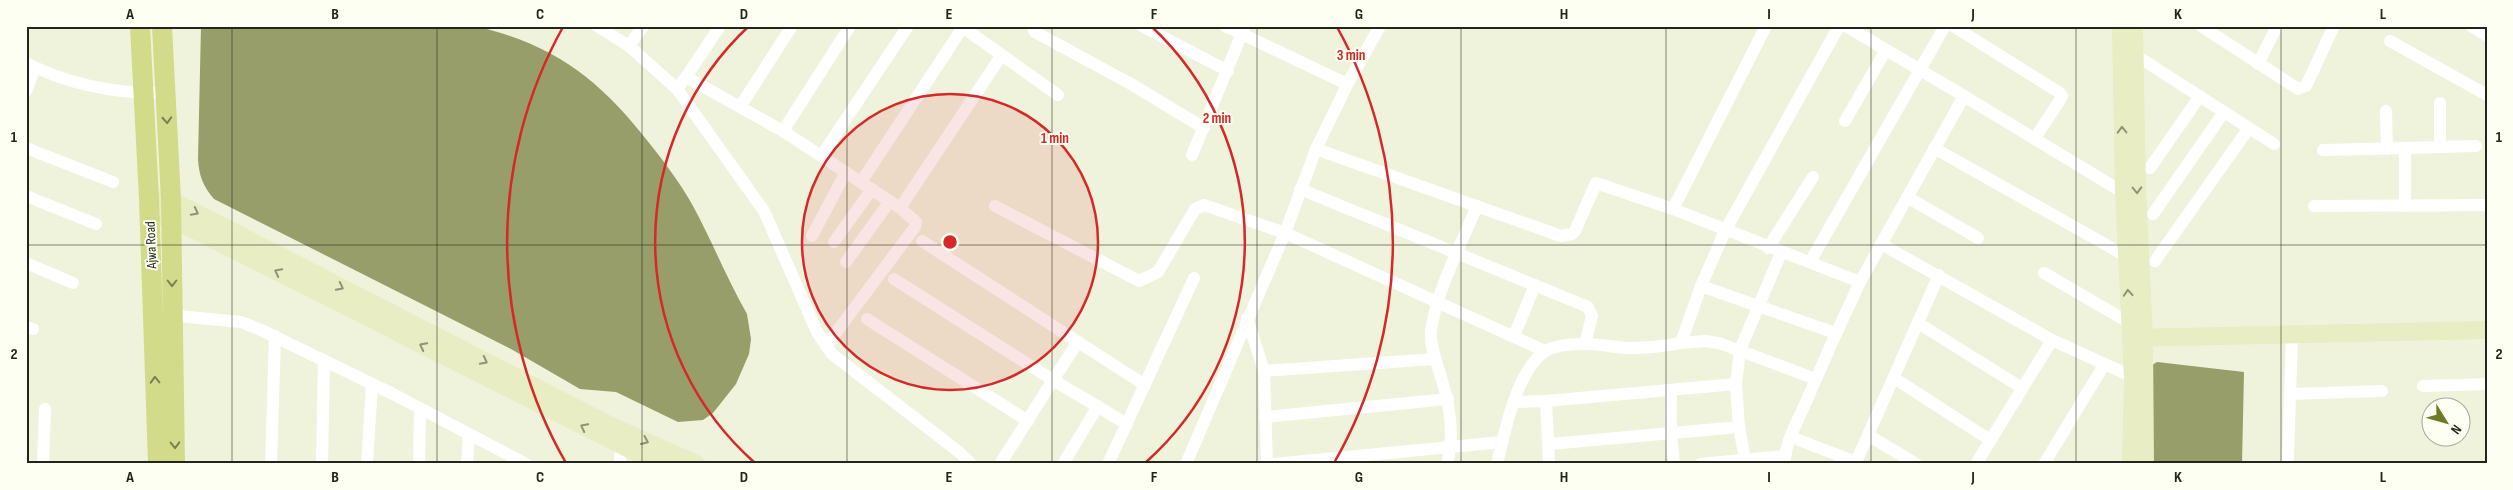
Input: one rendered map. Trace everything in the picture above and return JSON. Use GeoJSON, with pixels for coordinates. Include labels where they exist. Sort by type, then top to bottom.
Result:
{"type":"FeatureCollection","features":[{"type":"Feature","properties":{"kind":"main road","name":"Ajwa Road"},"geometry":{"type":"LineString","coordinates":[[140,26],[150,208],[163,315],[175,464]]}},
{"type":"Feature","properties":{"kind":"main road","name":"Ajwa Road"},"geometry":{"type":"LineString","coordinates":[[158,464],[163,315],[171,209],[162,26]]}},
{"type":"Feature","properties":{"kind":"street"},"geometry":{"type":"LineString","coordinates":[[597,26],[629,46],[677,89],[764,211],[817,332],[832,354],[972,464]]}},
{"type":"Feature","properties":{"kind":"street"},"geometry":{"type":"LineString","coordinates":[[629,46],[643,26]]}},
{"type":"Feature","properties":{"kind":"street"},"geometry":{"type":"LineString","coordinates":[[677,89],[720,26]]}},
{"type":"Feature","properties":{"kind":"street"},"geometry":{"type":"LineString","coordinates":[[740,107],[792,26]]}},
{"type":"Feature","properties":{"kind":"street"},"geometry":{"type":"LineString","coordinates":[[783,131],[850,26]]}},
{"type":"Feature","properties":{"kind":"street"},"geometry":{"type":"LineString","coordinates":[[822,155],[908,26]]}},
{"type":"Feature","properties":{"kind":"street"},"geometry":{"type":"LineString","coordinates":[[1032,26],[1035,32],[1131,84],[1204,128]]}},
{"type":"Feature","properties":{"kind":"street"},"geometry":{"type":"LineString","coordinates":[[1142,26],[1228,71]]}},
{"type":"Feature","properties":{"kind":"street"},"geometry":{"type":"LineString","coordinates":[[1224,26],[1243,31],[1347,84]]}},
{"type":"Feature","properties":{"kind":"street"},"geometry":{"type":"LineString","coordinates":[[1186,464],[1247,318],[1285,234],[1316,149],[1347,84],[1380,26]]}},
{"type":"Feature","properties":{"kind":"street"},"geometry":{"type":"LineString","coordinates":[[1673,209],[1766,26]]}},
{"type":"Feature","properties":{"kind":"street"},"geometry":{"type":"LineString","coordinates":[[1681,342],[1701,286],[1725,231],[1839,26]]}},
{"type":"Feature","properties":{"kind":"street"},"geometry":{"type":"LineString","coordinates":[[1846,26],[2124,193]]}},
{"type":"Feature","properties":{"kind":"street"},"geometry":{"type":"LineString","coordinates":[[1810,262],[1945,26]]}},
{"type":"Feature","properties":{"kind":"street"},"geometry":{"type":"LineString","coordinates":[[1953,26],[2060,93],[2062,96],[2060,100],[2035,138]]}},
{"type":"Feature","properties":{"kind":"street"},"geometry":{"type":"LineString","coordinates":[[2121,26],[2128,50],[2137,188],[2131,464]]}},
{"type":"Feature","properties":{"kind":"street"},"geometry":{"type":"LineString","coordinates":[[2134,26],[2128,50],[2124,193],[2126,256],[2135,333],[2145,464]]}},
{"type":"Feature","properties":{"kind":"street"},"geometry":{"type":"LineString","coordinates":[[2258,64],[2277,26]]}},
{"type":"Feature","properties":{"kind":"street"},"geometry":{"type":"LineString","coordinates":[[2209,28],[2258,64],[2298,89],[2302,89],[2306,86],[2334,26]]}},
{"type":"Feature","properties":{"kind":"street"},"geometry":{"type":"LineString","coordinates":[[2471,26],[2487,36]]}},
{"type":"Feature","properties":{"kind":"street"},"geometry":{"type":"LineString","coordinates":[[834,242],[962,27],[1058,95]]}},
{"type":"Feature","properties":{"kind":"street"},"geometry":{"type":"LineString","coordinates":[[1192,155],[1243,31]]}},
{"type":"Feature","properties":{"kind":"street"},"geometry":{"type":"LineString","coordinates":[[2390,41],[2487,95]]}},
{"type":"Feature","properties":{"kind":"street"},"geometry":{"type":"LineString","coordinates":[[1845,121],[1886,50]]}},
{"type":"Feature","properties":{"kind":"street"},"geometry":{"type":"LineString","coordinates":[[2128,50],[2274,144]]}},
{"type":"Feature","properties":{"kind":"street"},"geometry":{"type":"LineString","coordinates":[[846,262],[895,204],[1001,56]]}},
{"type":"Feature","properties":{"kind":"street"},"geometry":{"type":"LineString","coordinates":[[26,91],[31,65],[78,84],[120,92],[165,92]]}},
{"type":"Feature","properties":{"kind":"street"},"geometry":{"type":"LineString","coordinates":[[686,77],[822,155],[895,204],[916,222],[915,227],[826,346]]}},
{"type":"Feature","properties":{"kind":"street"},"geometry":{"type":"LineString","coordinates":[[1700,464],[1745,459],[1784,460],[1791,438],[1835,333],[1860,282],[1964,96]]}},
{"type":"Feature","properties":{"kind":"street"},"geometry":{"type":"LineString","coordinates":[[2150,168],[2200,96]]}},
{"type":"Feature","properties":{"kind":"street"},"geometry":{"type":"LineString","coordinates":[[2440,103],[2440,147]]}},
{"type":"Feature","properties":{"kind":"street"},"geometry":{"type":"LineString","coordinates":[[2386,111],[2387,149]]}},
{"type":"Feature","properties":{"kind":"street"},"geometry":{"type":"LineString","coordinates":[[2152,214],[2224,112]]}},
{"type":"Feature","properties":{"kind":"street"},"geometry":{"type":"LineString","coordinates":[[2155,261],[2249,128]]}},
{"type":"Feature","properties":{"kind":"street"},"geometry":{"type":"LineString","coordinates":[[2323,150],[2476,146]]}},
{"type":"Feature","properties":{"kind":"street"},"geometry":{"type":"LineString","coordinates":[[26,148],[113,182]]}},
{"type":"Feature","properties":{"kind":"street"},"geometry":{"type":"LineString","coordinates":[[1934,148],[2126,256]]}},
{"type":"Feature","properties":{"kind":"street"},"geometry":{"type":"LineString","coordinates":[[2405,148],[2405,206]]}},
{"type":"Feature","properties":{"kind":"street"},"geometry":{"type":"LineString","coordinates":[[1316,149],[1560,236],[1572,234],[1575,231],[1596,182],[1673,209],[1768,248],[1860,282]]}},
{"type":"Feature","properties":{"kind":"street"},"geometry":{"type":"LineString","coordinates":[[812,236],[846,172]]}},
{"type":"Feature","properties":{"kind":"street"},"geometry":{"type":"LineString","coordinates":[[1768,248],[1813,177]]}},
{"type":"Feature","properties":{"kind":"street"},"geometry":{"type":"LineString","coordinates":[[1300,189],[1588,307],[1592,316],[1585,344]]}},
{"type":"Feature","properties":{"kind":"street"},"geometry":{"type":"LineString","coordinates":[[26,196],[96,224]]}},
{"type":"Feature","properties":{"kind":"street"},"geometry":{"type":"LineString","coordinates":[[1907,197],[1978,238]]}},
{"type":"Feature","properties":{"kind":"street"},"geometry":{"type":"LineString","coordinates":[[995,206],[1139,281],[1158,272],[1195,209],[1204,205],[1285,234],[1545,351]]}},
{"type":"Feature","properties":{"kind":"street"},"geometry":{"type":"LineString","coordinates":[[1447,464],[1452,432],[1448,399],[1435,359],[1431,332],[1438,302],[1476,206]]}},
{"type":"Feature","properties":{"kind":"street"},"geometry":{"type":"LineString","coordinates":[[2314,206],[2487,206]]}},
{"type":"Feature","properties":{"kind":"street"},"geometry":{"type":"LineString","coordinates":[[150,208],[171,209],[621,439],[659,464]]}},
{"type":"Feature","properties":{"kind":"street"},"geometry":{"type":"LineString","coordinates":[[922,241],[1145,385]]}},
{"type":"Feature","properties":{"kind":"street"},"geometry":{"type":"LineString","coordinates":[[1881,244],[2052,340],[2133,377]]}},
{"type":"Feature","properties":{"kind":"street"},"geometry":{"type":"LineString","coordinates":[[1745,459],[1739,427],[1736,384],[1740,350],[1781,253]]}},
{"type":"Feature","properties":{"kind":"street"},"geometry":{"type":"LineString","coordinates":[[26,263],[73,283]]}},
{"type":"Feature","properties":{"kind":"street"},"geometry":{"type":"LineString","coordinates":[[2044,273],[2135,333],[2292,334],[2487,330]]}},
{"type":"Feature","properties":{"kind":"street"},"geometry":{"type":"LineString","coordinates":[[1791,438],[1854,462],[1858,460],[1939,276]]}},
{"type":"Feature","properties":{"kind":"street"},"geometry":{"type":"LineString","coordinates":[[1108,464],[1194,278]]}},
{"type":"Feature","properties":{"kind":"street"},"geometry":{"type":"LineString","coordinates":[[894,279],[1053,380],[1127,424]]}},
{"type":"Feature","properties":{"kind":"street"},"geometry":{"type":"LineString","coordinates":[[1514,336],[1535,285]]}},
{"type":"Feature","properties":{"kind":"street"},"geometry":{"type":"LineString","coordinates":[[1701,286],[1835,333]]}},
{"type":"Feature","properties":{"kind":"street"},"geometry":{"type":"LineString","coordinates":[[163,315],[241,322],[324,360],[526,464]]}},
{"type":"Feature","properties":{"kind":"street"},"geometry":{"type":"LineString","coordinates":[[1247,318],[1264,371],[1267,464]]}},
{"type":"Feature","properties":{"kind":"street"},"geometry":{"type":"LineString","coordinates":[[868,319],[1028,421]]}},
{"type":"Feature","properties":{"kind":"street"},"geometry":{"type":"LineString","coordinates":[[1918,323],[2022,388]]}},
{"type":"Feature","properties":{"kind":"street"},"geometry":{"type":"LineString","coordinates":[[2288,458],[2292,334]]}},
{"type":"Feature","properties":{"kind":"street"},"geometry":{"type":"LineString","coordinates":[[271,464],[275,336]]}},
{"type":"Feature","properties":{"kind":"street"},"geometry":{"type":"LineString","coordinates":[[1976,464],[2052,340]]}},
{"type":"Feature","properties":{"kind":"street"},"geometry":{"type":"LineString","coordinates":[[1497,464],[1514,402],[1532,363],[1545,351],[1562,346],[1585,344],[1630,348],[1659,347],[1681,342],[1706,341],[1740,350],[1816,379]]}},
{"type":"Feature","properties":{"kind":"street"},"geometry":{"type":"LineString","coordinates":[[1000,464],[1078,342]]}},
{"type":"Feature","properties":{"kind":"street"},"geometry":{"type":"LineString","coordinates":[[1264,371],[1435,359]]}},
{"type":"Feature","properties":{"kind":"street"},"geometry":{"type":"LineString","coordinates":[[322,464],[324,360]]}},
{"type":"Feature","properties":{"kind":"street"},"geometry":{"type":"LineString","coordinates":[[2044,464],[2104,365]]}},
{"type":"Feature","properties":{"kind":"street"},"geometry":{"type":"LineString","coordinates":[[1894,378],[1990,440]]}},
{"type":"Feature","properties":{"kind":"street"},"geometry":{"type":"LineString","coordinates":[[367,464],[372,384]]}},
{"type":"Feature","properties":{"kind":"street"},"geometry":{"type":"LineString","coordinates":[[1514,402],[1546,401],[1736,384]]}},
{"type":"Feature","properties":{"kind":"street"},"geometry":{"type":"LineString","coordinates":[[2422,386],[2487,384]]}},
{"type":"Feature","properties":{"kind":"street"},"geometry":{"type":"LineString","coordinates":[[1671,390],[1671,433],[1674,464]]}},
{"type":"Feature","properties":{"kind":"street"},"geometry":{"type":"LineString","coordinates":[[2290,394],[2382,391]]}},
{"type":"Feature","properties":{"kind":"street"},"geometry":{"type":"LineString","coordinates":[[1265,417],[1448,399]]}},
{"type":"Feature","properties":{"kind":"street"},"geometry":{"type":"LineString","coordinates":[[1546,401],[1550,444],[1549,464]]}},
{"type":"Feature","properties":{"kind":"street"},"geometry":{"type":"LineString","coordinates":[[1063,464],[1098,406]]}},
{"type":"Feature","properties":{"kind":"street"},"geometry":{"type":"LineString","coordinates":[[419,464],[420,408]]}},
{"type":"Feature","properties":{"kind":"street"},"geometry":{"type":"LineString","coordinates":[[43,464],[45,409]]}},
{"type":"Feature","properties":{"kind":"street"},"geometry":{"type":"LineString","coordinates":[[1550,444],[1739,427]]}},
{"type":"Feature","properties":{"kind":"street"},"geometry":{"type":"LineString","coordinates":[[467,464],[469,434]]}},
{"type":"Feature","properties":{"kind":"street"},"geometry":{"type":"LineString","coordinates":[[1868,435],[1916,464]]}},
{"type":"Feature","properties":{"kind":"street"},"geometry":{"type":"LineString","coordinates":[[620,464],[621,439]]}},
{"type":"Feature","properties":{"kind":"street"},"geometry":{"type":"LineString","coordinates":[[621,439],[696,464]]}},
{"type":"Feature","properties":{"kind":"street"},"geometry":{"type":"LineString","coordinates":[[1274,464],[1502,442]]}},
{"type":"Feature","properties":{"kind":"shaded area"},"geometry":{"type":"Polygon","coordinates":[[[201,26],[475,26],[529,43],[574,68],[613,101],[631,121],[673,174],[700,219],[747,314],[751,339],[749,354],[736,384],[713,413],[703,420],[678,422],[616,392],[580,389],[511,349],[214,199],[202,180],[198,159],[201,26]]]}},
{"type":"Feature","properties":{"kind":"shaded area"},"geometry":{"type":"Polygon","coordinates":[[[2157,362],[2244,372],[2242,464],[2149,464],[2149,367],[2157,362]]]}}]}
